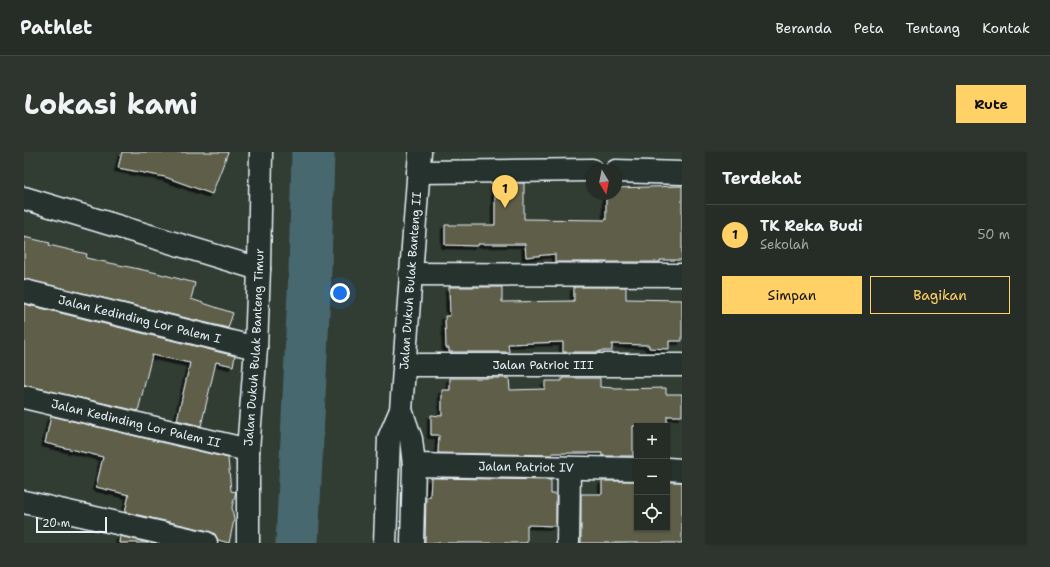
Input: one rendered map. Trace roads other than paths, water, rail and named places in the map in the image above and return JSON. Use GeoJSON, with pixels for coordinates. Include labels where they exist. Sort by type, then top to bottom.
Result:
{"type":"FeatureCollection","features":[{"type":"Feature","properties":{"kind":"street","name":"Jalan Dukuh Bulak Banteng Timur"},"geometry":{"type":"LineString","coordinates":[[248,543],[248,450],[256,348],[261,152]]}},
{"type":"Feature","properties":{"kind":"street"},"geometry":{"type":"LineString","coordinates":[[419,162],[577,164]]}},
{"type":"Feature","properties":{"kind":"street","name":"Jalan Dukuh Bulak Banteng II"},"geometry":{"type":"LineString","coordinates":[[385,543],[389,438],[401,410],[419,162]]}},
{"type":"Feature","properties":{"kind":"street"},"geometry":{"type":"LineString","coordinates":[[622,171],[682,173]]}},
{"type":"Feature","properties":{"kind":"street"},"geometry":{"type":"LineString","coordinates":[[24,198],[259,269]]}},
{"type":"Feature","properties":{"kind":"street"},"geometry":{"type":"LineString","coordinates":[[410,274],[682,275]]}},
{"type":"Feature","properties":{"kind":"street","name":"Jalan Kedinding Lor Palem I"},"geometry":{"type":"LineString","coordinates":[[24,291],[256,348]]}},
{"type":"Feature","properties":{"kind":"street","name":"Jalan Patriot III"},"geometry":{"type":"LineString","coordinates":[[404,365],[682,365]]}},
{"type":"Feature","properties":{"kind":"street","name":"Jalan Kedinding Lor Palem II"},"geometry":{"type":"LineString","coordinates":[[24,397],[248,450]]}},
{"type":"Feature","properties":{"kind":"street","name":"Jalan Dukuh Bulak Banteng II"},"geometry":{"type":"LineString","coordinates":[[401,410],[411,439],[414,465],[412,543]]}},
{"type":"Feature","properties":{"kind":"street","name":"Jalan Patriot IV"},"geometry":{"type":"LineString","coordinates":[[414,465],[634,469]]}},
{"type":"Feature","properties":{"kind":"street"},"geometry":{"type":"LineString","coordinates":[[568,543],[569,468]]}},
{"type":"Feature","properties":{"kind":"street"},"geometry":{"type":"LineString","coordinates":[[670,470],[682,470]]}},
{"type":"Feature","properties":{"kind":"street"},"geometry":{"type":"LineString","coordinates":[[24,502],[206,543]]}},
{"type":"Feature","properties":{"kind":"waterway"},"geometry":{"type":"LineString","coordinates":[[297,543],[310,272],[313,152]]}},
{"type":"Feature","properties":{"kind":"place","name":"TK Reka Budi"},"geometry":{"type":"Point","coordinates":[505,208]}}]}
